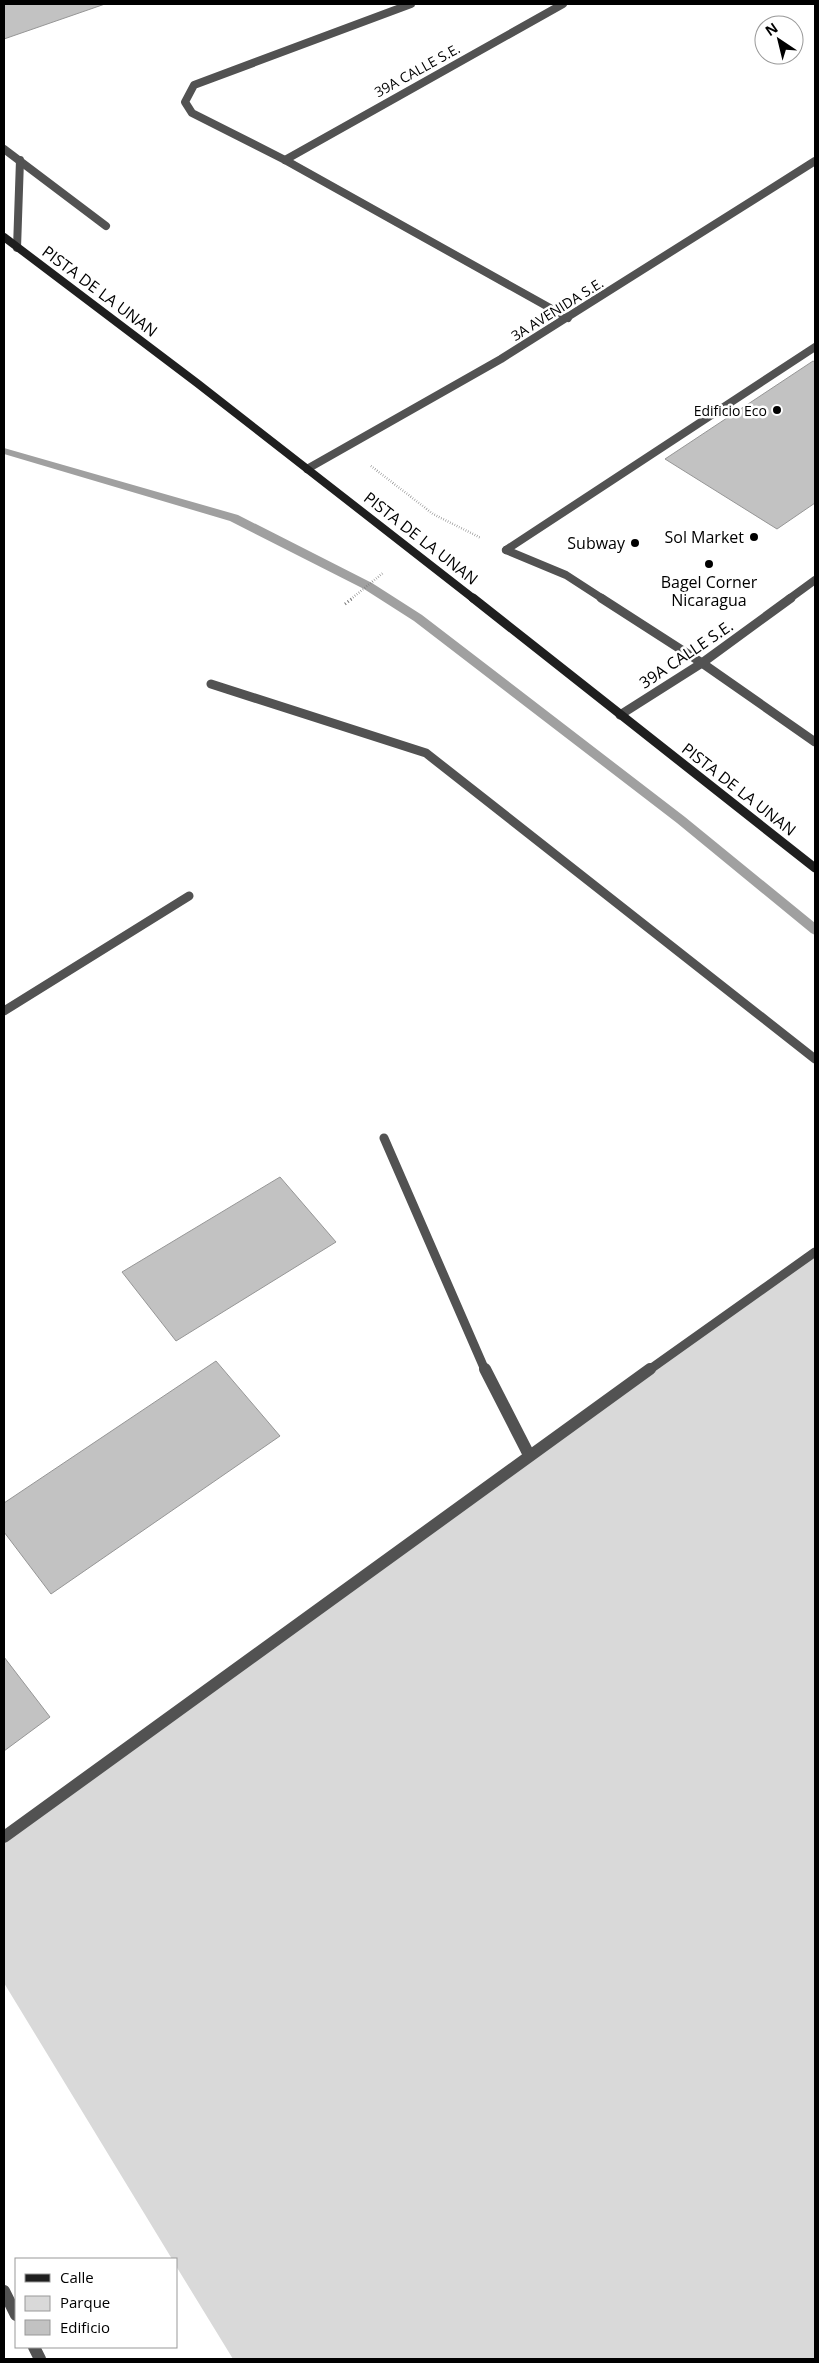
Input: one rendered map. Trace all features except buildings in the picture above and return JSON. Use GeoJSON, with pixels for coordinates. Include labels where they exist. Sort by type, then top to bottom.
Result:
{"type":"FeatureCollection","features":[{"type":"Feature","properties":{"kind":"main road","name":"PISTA DE LA UNAN"},"geometry":{"type":"LineString","coordinates":[[4,237],[307,469],[815,868]]}},
{"type":"Feature","properties":{"kind":"street"},"geometry":{"type":"LineString","coordinates":[[411,4],[194,85],[185,102],[192,113],[285,160],[568,318]]}},
{"type":"Feature","properties":{"kind":"street","name":"39A CALLE S.E."},"geometry":{"type":"LineString","coordinates":[[285,160],[563,4]]}},
{"type":"Feature","properties":{"kind":"street"},"geometry":{"type":"LineString","coordinates":[[4,150],[20,160],[106,226]]}},
{"type":"Feature","properties":{"kind":"street"},"geometry":{"type":"LineString","coordinates":[[17,248],[20,160]]}},
{"type":"Feature","properties":{"kind":"street","name":"3A AVENIDA S.E."},"geometry":{"type":"LineString","coordinates":[[307,469],[418,409],[568,318],[815,162]]}},
{"type":"Feature","properties":{"kind":"street"},"geometry":{"type":"LineString","coordinates":[[506,550],[815,347]]}},
{"type":"Feature","properties":{"kind":"street"},"geometry":{"type":"LineString","coordinates":[[506,550],[566,575],[702,663],[815,742]]}},
{"type":"Feature","properties":{"kind":"street","name":"39A CALLE S.E."},"geometry":{"type":"LineString","coordinates":[[620,715],[702,663],[815,580]]}},
{"type":"Feature","properties":{"kind":"street"},"geometry":{"type":"LineString","coordinates":[[211,684],[426,752],[815,1059]]}},
{"type":"Feature","properties":{"kind":"street"},"geometry":{"type":"LineString","coordinates":[[4,1011],[189,896]]}},
{"type":"Feature","properties":{"kind":"street"},"geometry":{"type":"LineString","coordinates":[[384,1138],[473,1346],[529,1454]]}},
{"type":"Feature","properties":{"kind":"street"},"geometry":{"type":"LineString","coordinates":[[4,1837],[529,1454],[815,1252]]}},
{"type":"Feature","properties":{"kind":"street"},"geometry":{"type":"LineString","coordinates":[[4,2291],[15,2312]]}},
{"type":"Feature","properties":{"kind":"path"},"geometry":{"type":"LineString","coordinates":[[347,448],[433,514],[506,550]]}},
{"type":"Feature","properties":{"kind":"path"},"geometry":{"type":"LineString","coordinates":[[345,604],[382,573]]}},
{"type":"Feature","properties":{"kind":"green space"},"geometry":{"type":"Polygon","coordinates":[[[815,1252],[815,2359],[233,2359],[178,2269],[178,2258],[171,2258],[4,1983],[4,1837],[815,1252]]]}},
{"type":"Feature","properties":{"kind":"waterway"},"geometry":{"type":"LineString","coordinates":[[4,451],[234,518],[368,586],[418,618],[681,820],[815,930]]}},
{"type":"Feature","properties":{"kind":"place","name":"Edificio Eco"},"geometry":{"type":"Point","coordinates":[777,410]}},
{"type":"Feature","properties":{"kind":"place","name":"Sol Market"},"geometry":{"type":"Point","coordinates":[754,537]}},
{"type":"Feature","properties":{"kind":"place","name":"Subway"},"geometry":{"type":"Point","coordinates":[635,543]}},
{"type":"Feature","properties":{"kind":"place","name":"Bagel Corner Nicaragua"},"geometry":{"type":"Point","coordinates":[709,564]}}]}
